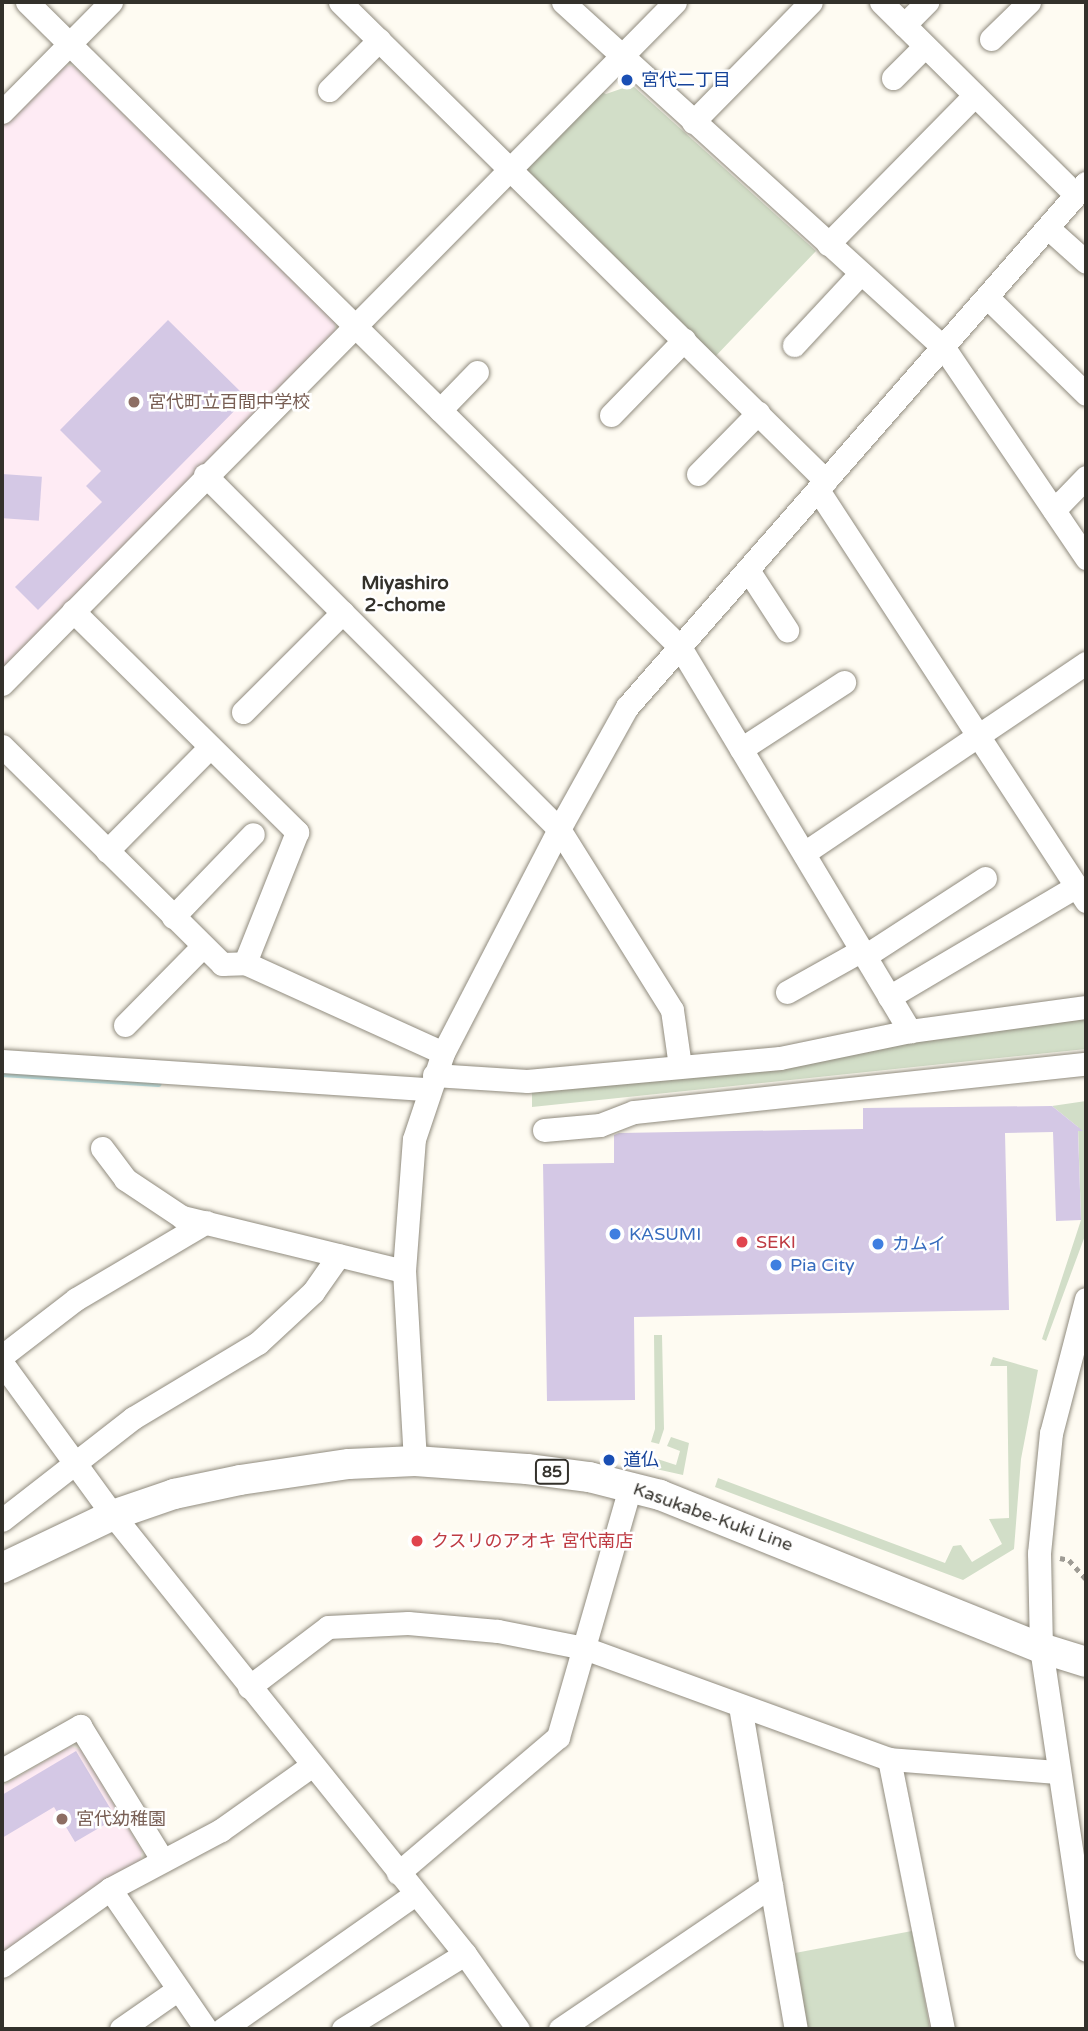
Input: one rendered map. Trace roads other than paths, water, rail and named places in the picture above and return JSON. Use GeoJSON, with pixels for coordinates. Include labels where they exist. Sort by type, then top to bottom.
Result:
{"type":"FeatureCollection","features":[{"type":"Feature","properties":{"kind":"main road","name":"Kasukabe-Kuki Line"},"geometry":{"type":"LineString","coordinates":[[2,1568],[113,1515],[173,1494],[240,1480],[349,1464],[415,1461],[527,1469],[631,1488],[769,1535],[1041,1648],[1086,1662]]}},
{"type":"Feature","properties":{"kind":"street"},"geometry":{"type":"LineString","coordinates":[[27,2],[680,647],[910,1031]]}},
{"type":"Feature","properties":{"kind":"street"},"geometry":{"type":"LineString","coordinates":[[2,112],[111,2]]}},
{"type":"Feature","properties":{"kind":"street"},"geometry":{"type":"LineString","coordinates":[[340,2],[758,413],[822,486],[1081,894],[889,997]]}},
{"type":"Feature","properties":{"kind":"street"},"geometry":{"type":"LineString","coordinates":[[563,2],[621,58],[944,348],[1086,558]]}},
{"type":"Feature","properties":{"kind":"street"},"geometry":{"type":"LineString","coordinates":[[2,684],[353,325],[675,2]]}},
{"type":"Feature","properties":{"kind":"street"},"geometry":{"type":"LineString","coordinates":[[693,122],[811,2]]}},
{"type":"Feature","properties":{"kind":"street"},"geometry":{"type":"LineString","coordinates":[[415,1461],[404,1271],[409,1174],[431,1082],[443,1053],[559,828],[627,707],[1081,189],[975,95],[881,2]]}},
{"type":"Feature","properties":{"kind":"street"},"geometry":{"type":"LineString","coordinates":[[904,25],[927,2]]}},
{"type":"Feature","properties":{"kind":"street"},"geometry":{"type":"LineString","coordinates":[[991,39],[1029,2]]}},
{"type":"Feature","properties":{"kind":"street"},"geometry":{"type":"LineString","coordinates":[[329,90],[379,40]]}},
{"type":"Feature","properties":{"kind":"street"},"geometry":{"type":"LineString","coordinates":[[893,78],[925,46]]}},
{"type":"Feature","properties":{"kind":"street"},"geometry":{"type":"LineString","coordinates":[[828,244],[975,95]]}},
{"type":"Feature","properties":{"kind":"street"},"geometry":{"type":"LineString","coordinates":[[1048,228],[1086,262]]}},
{"type":"Feature","properties":{"kind":"street"},"geometry":{"type":"LineString","coordinates":[[794,345],[861,273]]}},
{"type":"Feature","properties":{"kind":"street"},"geometry":{"type":"LineString","coordinates":[[988,298],[1086,394]]}},
{"type":"Feature","properties":{"kind":"street"},"geometry":{"type":"LineString","coordinates":[[611,415],[684,340]]}},
{"type":"Feature","properties":{"kind":"street"},"geometry":{"type":"LineString","coordinates":[[440,411],[477,372]]}},
{"type":"Feature","properties":{"kind":"street"},"geometry":{"type":"LineString","coordinates":[[698,474],[758,413]]}},
{"type":"Feature","properties":{"kind":"street"},"geometry":{"type":"LineString","coordinates":[[205,475],[559,828],[672,1010],[680,1066]]}},
{"type":"Feature","properties":{"kind":"street"},"geometry":{"type":"LineString","coordinates":[[1054,510],[1086,477]]}},
{"type":"Feature","properties":{"kind":"street"},"geometry":{"type":"LineString","coordinates":[[748,570],[787,631]]}},
{"type":"Feature","properties":{"kind":"street"},"geometry":{"type":"LineString","coordinates":[[73,611],[297,832],[245,963]]}},
{"type":"Feature","properties":{"kind":"street"},"geometry":{"type":"LineString","coordinates":[[243,712],[343,612]]}},
{"type":"Feature","properties":{"kind":"street"},"geometry":{"type":"LineString","coordinates":[[804,853],[1086,663]]}},
{"type":"Feature","properties":{"kind":"street"},"geometry":{"type":"LineString","coordinates":[[741,749],[844,682]]}},
{"type":"Feature","properties":{"kind":"street"},"geometry":{"type":"LineString","coordinates":[[2,746],[222,964],[245,963],[443,1053]]}},
{"type":"Feature","properties":{"kind":"street"},"geometry":{"type":"LineString","coordinates":[[107,851],[210,747]]}},
{"type":"Feature","properties":{"kind":"street"},"geometry":{"type":"LineString","coordinates":[[173,916],[253,835]]}},
{"type":"Feature","properties":{"kind":"street"},"geometry":{"type":"LineString","coordinates":[[787,992],[864,953],[985,878]]}},
{"type":"Feature","properties":{"kind":"street"},"geometry":{"type":"LineString","coordinates":[[125,1026],[202,946]]}},
{"type":"Feature","properties":{"kind":"street"},"geometry":{"type":"LineString","coordinates":[[2,1061],[431,1082],[527,1081],[780,1059],[910,1031],[1086,1007]]}},
{"type":"Feature","properties":{"kind":"street"},"geometry":{"type":"LineString","coordinates":[[544,1129],[600,1125],[634,1112],[1086,1064]]}},
{"type":"Feature","properties":{"kind":"street"},"geometry":{"type":"LineString","coordinates":[[102,1148],[125,1179],[182,1217],[404,1271]]}},
{"type":"Feature","properties":{"kind":"street"},"geometry":{"type":"LineString","coordinates":[[2,1356],[76,1299],[206,1222]]}},
{"type":"Feature","properties":{"kind":"street"},"geometry":{"type":"LineString","coordinates":[[2,1520],[133,1418],[258,1343],[313,1292],[339,1255]]}},
{"type":"Feature","properties":{"kind":"street"},"geometry":{"type":"LineString","coordinates":[[1086,1298],[1051,1433],[1039,1553],[1041,1648],[1086,1950]]}},
{"type":"Feature","properties":{"kind":"street"},"geometry":{"type":"LineString","coordinates":[[2,1363],[113,1515],[311,1766],[465,1954],[517,2029]]}},
{"type":"Feature","properties":{"kind":"street"},"geometry":{"type":"LineString","coordinates":[[398,1873],[558,1737],[631,1488]]}},
{"type":"Feature","properties":{"kind":"street"},"geometry":{"type":"LineString","coordinates":[[249,1687],[328,1626],[408,1623],[498,1631],[584,1648],[889,1759],[1059,1772]]}},
{"type":"Feature","properties":{"kind":"street"},"geometry":{"type":"LineString","coordinates":[[740,1706],[796,2029]]}},
{"type":"Feature","properties":{"kind":"street"},"geometry":{"type":"LineString","coordinates":[[2,1770],[80,1726],[163,1861]]}},
{"type":"Feature","properties":{"kind":"street"},"geometry":{"type":"LineString","coordinates":[[889,1759],[943,2029]]}},
{"type":"Feature","properties":{"kind":"street"},"geometry":{"type":"LineString","coordinates":[[2,1966],[110,1889],[221,1830],[311,1766]]}},
{"type":"Feature","properties":{"kind":"street"},"geometry":{"type":"LineString","coordinates":[[560,2029],[771,1886]]}},
{"type":"Feature","properties":{"kind":"street"},"geometry":{"type":"LineString","coordinates":[[110,1889],[206,2029]]}},
{"type":"Feature","properties":{"kind":"street"},"geometry":{"type":"LineString","coordinates":[[223,2029],[415,1894]]}},
{"type":"Feature","properties":{"kind":"street"},"geometry":{"type":"LineString","coordinates":[[344,2029],[465,1954]]}},
{"type":"Feature","properties":{"kind":"street"},"geometry":{"type":"LineString","coordinates":[[121,2029],[177,1990]]}},
{"type":"Feature","properties":{"kind":"waterway"},"geometry":{"type":"LineString","coordinates":[[2,1073],[158,1083]]}},
{"type":"Feature","properties":{"kind":"place","name":"宮代二丁目"},"geometry":{"type":"Point","coordinates":[627,80]}},
{"type":"Feature","properties":{"kind":"place","name":"宮代町立百間中学校"},"geometry":{"type":"Point","coordinates":[134,402]}},
{"type":"Feature","properties":{"kind":"place","name":"KASUMI"},"geometry":{"type":"Point","coordinates":[615,1234]}},
{"type":"Feature","properties":{"kind":"place","name":"SEKI"},"geometry":{"type":"Point","coordinates":[742,1242]}},
{"type":"Feature","properties":{"kind":"place","name":"カムイ"},"geometry":{"type":"Point","coordinates":[878,1244]}},
{"type":"Feature","properties":{"kind":"place","name":"Pia City"},"geometry":{"type":"Point","coordinates":[776,1265]}},
{"type":"Feature","properties":{"kind":"place","name":"道仏"},"geometry":{"type":"Point","coordinates":[609,1460]}},
{"type":"Feature","properties":{"kind":"place","name":"クスリのアオキ 宮代南店"},"geometry":{"type":"Point","coordinates":[417,1541]}},
{"type":"Feature","properties":{"kind":"place","name":"宮代幼稚園"},"geometry":{"type":"Point","coordinates":[62,1819]}},
{"type":"Feature","properties":{"kind":"district","name":"Miyashiro 2-chome"},"geometry":{"type":"Point","coordinates":[405,595]}}]}
